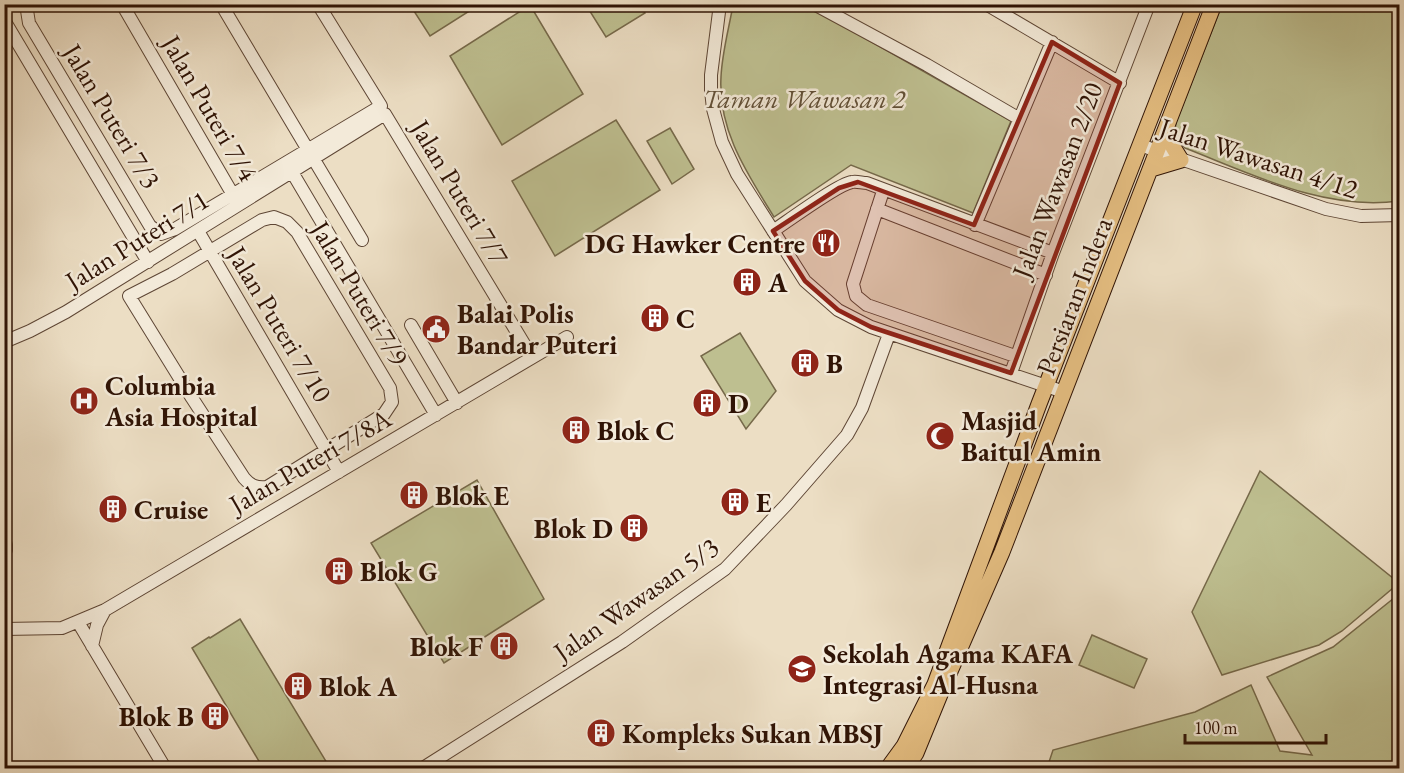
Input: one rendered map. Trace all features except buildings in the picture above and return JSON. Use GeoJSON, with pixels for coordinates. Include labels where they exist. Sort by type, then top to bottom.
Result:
{"type":"FeatureCollection","features":[{"type":"Feature","properties":{"kind":"main road","name":"Persiaran Indera"},"geometry":{"type":"LineString","coordinates":[[888,768],[904,746],[935,684],[1047,386],[1195,4]]}},
{"type":"Feature","properties":{"kind":"main road","name":"Persiaran Indera"},"geometry":{"type":"LineString","coordinates":[[906,768],[916,753],[940,692],[1002,552],[1214,4]]}},
{"type":"Feature","properties":{"kind":"main road"},"geometry":{"type":"LineString","coordinates":[[1151,169],[1181,160],[1173,147],[1167,128]]}},
{"type":"Feature","properties":{"kind":"main road"},"geometry":{"type":"LineString","coordinates":[[4,544],[4,550]]}},
{"type":"Feature","properties":{"kind":"street","name":"Jalan Puteri 7/3"},"geometry":{"type":"LineString","coordinates":[[26,4],[29,23],[150,226],[161,234],[236,200]]}},
{"type":"Feature","properties":{"kind":"street","name":"Jalan Puteri 7/4"},"geometry":{"type":"LineString","coordinates":[[122,4],[236,200]]}},
{"type":"Feature","properties":{"kind":"street"},"geometry":{"type":"LineString","coordinates":[[221,4],[362,240]]}},
{"type":"Feature","properties":{"kind":"street","name":"Jalan Puteri 7/7"},"geometry":{"type":"LineString","coordinates":[[318,4],[532,357]]}},
{"type":"Feature","properties":{"kind":"street"},"geometry":{"type":"LineString","coordinates":[[720,4],[711,75],[713,109],[717,126],[728,157],[773,231],[814,292],[852,319],[889,334],[1064,392]]}},
{"type":"Feature","properties":{"kind":"street"},"geometry":{"type":"LineString","coordinates":[[814,4],[829,9],[1018,118]]}},
{"type":"Feature","properties":{"kind":"street"},"geometry":{"type":"LineString","coordinates":[[986,4],[1120,83]]}},
{"type":"Feature","properties":{"kind":"street","name":"Jalan Wawasan 2/20"},"geometry":{"type":"LineString","coordinates":[[1011,373],[1015,356],[1053,253],[1149,4]]}},
{"type":"Feature","properties":{"kind":"street"},"geometry":{"type":"LineString","coordinates":[[4,20],[148,262]]}},
{"type":"Feature","properties":{"kind":"street"},"geometry":{"type":"LineString","coordinates":[[975,225],[1018,118],[1052,42]]}},
{"type":"Feature","properties":{"kind":"street","name":"Jalan Puteri 7/1"},"geometry":{"type":"LineString","coordinates":[[4,342],[30,332],[66,312],[148,262],[198,231],[236,200],[292,172],[311,154],[383,110]]}},
{"type":"Feature","properties":{"kind":"street"},"geometry":{"type":"LineString","coordinates":[[72,133],[87,123]]}},
{"type":"Feature","properties":{"kind":"street","name":"Jalan Wawasan 4/12"},"geometry":{"type":"LineString","coordinates":[[1140,145],[1326,209],[1361,216],[1400,215]]}},
{"type":"Feature","properties":{"kind":"street"},"geometry":{"type":"LineString","coordinates":[[236,200],[311,154]]}},
{"type":"Feature","properties":{"kind":"street"},"geometry":{"type":"LineString","coordinates":[[292,172],[436,415]]}},
{"type":"Feature","properties":{"kind":"street"},"geometry":{"type":"LineString","coordinates":[[773,231],[838,188],[852,182],[867,183],[883,191],[1053,253]]}},
{"type":"Feature","properties":{"kind":"street"},"geometry":{"type":"LineString","coordinates":[[883,191],[853,284],[853,290],[861,302],[1015,356]]}},
{"type":"Feature","properties":{"kind":"street"},"geometry":{"type":"LineString","coordinates":[[877,209],[1046,275]]}},
{"type":"Feature","properties":{"kind":"street","name":"Jalan Puteri 7/9"},"geometry":{"type":"LineString","coordinates":[[210,252],[262,220],[280,219],[297,232],[390,388],[392,402],[384,414],[326,449]]}},
{"type":"Feature","properties":{"kind":"street","name":"Jalan Puteri 7/10"},"geometry":{"type":"LineString","coordinates":[[198,231],[339,472]]}},
{"type":"Feature","properties":{"kind":"street"},"geometry":{"type":"LineString","coordinates":[[210,252],[129,296],[244,478],[254,486],[267,487],[326,449]]}},
{"type":"Feature","properties":{"kind":"street"},"geometry":{"type":"LineString","coordinates":[[411,325],[457,403]]}},
{"type":"Feature","properties":{"kind":"street","name":"Jalan Wawasan 5/3"},"geometry":{"type":"LineString","coordinates":[[423,768],[622,642],[725,569],[786,505],[847,435],[862,408],[889,334]]}},
{"type":"Feature","properties":{"kind":"street","name":"Jalan Puteri 7/8A"},"geometry":{"type":"LineString","coordinates":[[4,629],[62,628],[105,610],[567,337]]}},
{"type":"Feature","properties":{"kind":"street"},"geometry":{"type":"LineString","coordinates":[[92,646],[97,626],[105,610]]}},
{"type":"Feature","properties":{"kind":"street"},"geometry":{"type":"LineString","coordinates":[[78,622],[165,768]]}},
{"type":"Feature","properties":{"kind":"street"},"geometry":{"type":"LineString","coordinates":[[62,628],[74,632],[92,646]]}},
{"type":"Feature","properties":{"kind":"highlighted area"},"geometry":{"type":"Polygon","coordinates":[[[1052,42],[1120,83],[1011,373],[871,327],[838,310],[805,281],[773,231],[839,188],[858,182],[974,225],[1052,42]]]}},
{"type":"Feature","properties":{"kind":"green space","name":"Taman Wawasan 2"},"geometry":{"type":"Polygon","coordinates":[[[805,4],[1011,121],[973,213],[851,165],[774,217],[745,168],[729,133],[721,97],[723,59],[733,5],[805,4]]]}},
{"type":"Feature","properties":{"kind":"green space"},"geometry":{"type":"Polygon","coordinates":[[[417,5],[468,5],[471,10],[430,36],[412,8],[417,5]]]}},
{"type":"Feature","properties":{"kind":"green space"},"geometry":{"type":"Polygon","coordinates":[[[530,5],[583,94],[502,145],[450,56],[530,5]]]}},
{"type":"Feature","properties":{"kind":"green space"},"geometry":{"type":"Polygon","coordinates":[[[586,5],[640,5],[645,13],[606,37],[586,5]]]}},
{"type":"Feature","properties":{"kind":"green space"},"geometry":{"type":"Polygon","coordinates":[[[1222,5],[1399,5],[1397,64],[1400,70],[1399,201],[1371,203],[1317,196],[1263,179],[1185,148],[1177,136],[1176,122],[1222,5]]]}},
{"type":"Feature","properties":{"kind":"green space"},"geometry":{"type":"Polygon","coordinates":[[[616,120],[660,190],[555,256],[512,181],[616,120]]]}},
{"type":"Feature","properties":{"kind":"green space"},"geometry":{"type":"Polygon","coordinates":[[[670,128],[694,169],[672,184],[647,141],[670,128]]]}},
{"type":"Feature","properties":{"kind":"green space"},"geometry":{"type":"Polygon","coordinates":[[[740,333],[776,391],[746,429],[701,356],[740,333]]]}},
{"type":"Feature","properties":{"kind":"green space"},"geometry":{"type":"Polygon","coordinates":[[[1260,471],[1399,583],[1342,631],[1319,645],[1222,675],[1192,612],[1260,471]]]}},
{"type":"Feature","properties":{"kind":"green space"},"geometry":{"type":"Polygon","coordinates":[[[477,480],[544,599],[444,663],[371,543],[477,480]]]}},
{"type":"Feature","properties":{"kind":"green space"},"geometry":{"type":"Polygon","coordinates":[[[1399,594],[1399,768],[1047,768],[1053,750],[1195,712],[1251,685],[1280,751],[1312,755],[1267,677],[1333,647],[1399,594]]]}},
{"type":"Feature","properties":{"kind":"green space"},"geometry":{"type":"Polygon","coordinates":[[[240,619],[330,768],[263,768],[192,648],[240,619]]]}},
{"type":"Feature","properties":{"kind":"green space"},"geometry":{"type":"Polygon","coordinates":[[[1092,635],[1147,659],[1134,688],[1079,665],[1092,635]]]}},
{"type":"Feature","properties":{"kind":"place","name":"DG Hawker Centre"},"geometry":{"type":"Point","coordinates":[826,243]}},
{"type":"Feature","properties":{"kind":"place","name":"A"},"geometry":{"type":"Point","coordinates":[747,282]}},
{"type":"Feature","properties":{"kind":"place","name":"C"},"geometry":{"type":"Point","coordinates":[655,318]}},
{"type":"Feature","properties":{"kind":"place","name":"Balai Polis Bandar Puteri"},"geometry":{"type":"Point","coordinates":[436,329]}},
{"type":"Feature","properties":{"kind":"place","name":"B"},"geometry":{"type":"Point","coordinates":[805,363]}},
{"type":"Feature","properties":{"kind":"place","name":"Columbia Asia Hospital"},"geometry":{"type":"Point","coordinates":[84,401]}},
{"type":"Feature","properties":{"kind":"place","name":"D"},"geometry":{"type":"Point","coordinates":[707,403]}},
{"type":"Feature","properties":{"kind":"place","name":"Blok C"},"geometry":{"type":"Point","coordinates":[576,430]}},
{"type":"Feature","properties":{"kind":"place","name":"Masjid Baitul Amin"},"geometry":{"type":"Point","coordinates":[940,436]}},
{"type":"Feature","properties":{"kind":"place","name":"Blok E"},"geometry":{"type":"Point","coordinates":[414,495]}},
{"type":"Feature","properties":{"kind":"place","name":"E"},"geometry":{"type":"Point","coordinates":[735,502]}},
{"type":"Feature","properties":{"kind":"place","name":"Cruise"},"geometry":{"type":"Point","coordinates":[113,509]}},
{"type":"Feature","properties":{"kind":"place","name":"Blok D"},"geometry":{"type":"Point","coordinates":[634,528]}},
{"type":"Feature","properties":{"kind":"place","name":"Blok G"},"geometry":{"type":"Point","coordinates":[339,571]}},
{"type":"Feature","properties":{"kind":"place","name":"Blok F"},"geometry":{"type":"Point","coordinates":[504,646]}},
{"type":"Feature","properties":{"kind":"place","name":"Sekolah Agama KAFA Integrasi Al-Husna"},"geometry":{"type":"Point","coordinates":[802,669]}},
{"type":"Feature","properties":{"kind":"place","name":"Blok A"},"geometry":{"type":"Point","coordinates":[298,686]}},
{"type":"Feature","properties":{"kind":"place","name":"Blok B"},"geometry":{"type":"Point","coordinates":[215,716]}},
{"type":"Feature","properties":{"kind":"place","name":"Kompleks Sukan MBSJ"},"geometry":{"type":"Point","coordinates":[601,733]}}]}
